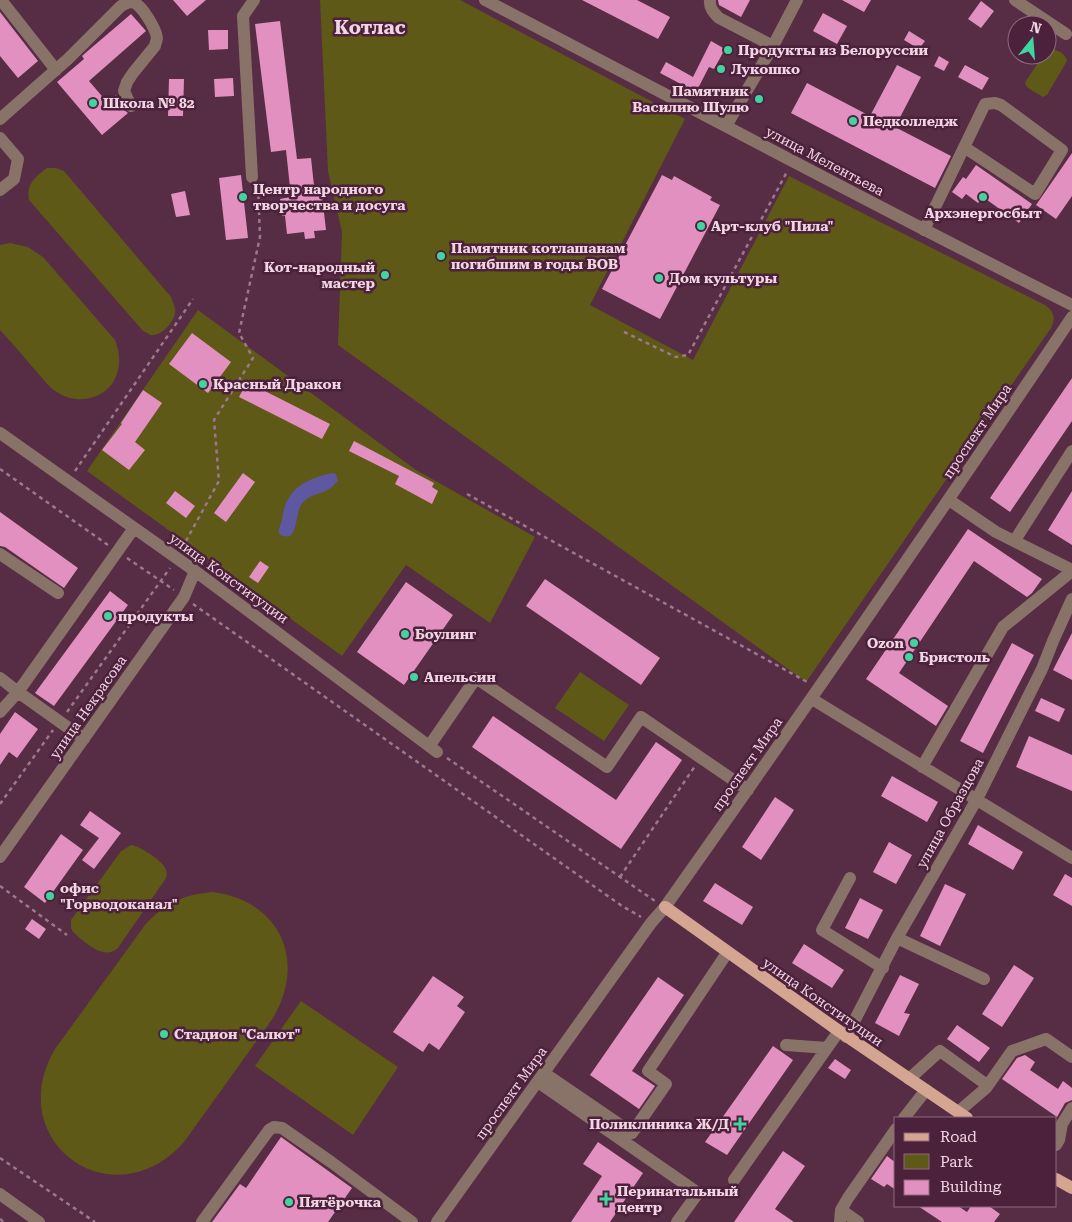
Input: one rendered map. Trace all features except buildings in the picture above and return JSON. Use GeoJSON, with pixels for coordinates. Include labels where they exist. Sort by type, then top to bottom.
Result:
{"type":"FeatureCollection","features":[{"type":"Feature","properties":{"kind":"main road","name":"улица Конституции"},"geometry":{"type":"LineString","coordinates":[[665,907],[843,1034],[962,1115]]}},
{"type":"Feature","properties":{"kind":"main road"},"geometry":{"type":"LineString","coordinates":[[1057,1180],[1072,1188]]}},
{"type":"Feature","properties":{"kind":"street"},"geometry":{"type":"LineString","coordinates":[[1,0],[56,70]]}},
{"type":"Feature","properties":{"kind":"street"},"geometry":{"type":"LineString","coordinates":[[254,0],[243,16],[255,177]]}},
{"type":"Feature","properties":{"kind":"street","name":"улица Мелентьева"},"geometry":{"type":"LineString","coordinates":[[485,0],[924,230],[1072,305]]}},
{"type":"Feature","properties":{"kind":"street"},"geometry":{"type":"LineString","coordinates":[[710,0],[713,12],[719,18],[773,46]]}},
{"type":"Feature","properties":{"kind":"street"},"geometry":{"type":"LineString","coordinates":[[726,126],[773,46],[796,0]]}},
{"type":"Feature","properties":{"kind":"street"},"geometry":{"type":"LineString","coordinates":[[1015,0],[1066,34]]}},
{"type":"Feature","properties":{"kind":"street"},"geometry":{"type":"LineString","coordinates":[[0,119],[56,70],[121,6],[127,3],[138,4],[155,32],[157,39],[155,46],[127,82],[124,91],[131,106]]}},
{"type":"Feature","properties":{"kind":"street"},"geometry":{"type":"LineString","coordinates":[[924,230],[964,147],[985,104],[989,102],[1001,105],[1062,150],[1035,194],[964,147]]}},
{"type":"Feature","properties":{"kind":"street"},"geometry":{"type":"LineString","coordinates":[[0,138],[18,159],[14,179],[0,190]]}},
{"type":"Feature","properties":{"kind":"street","name":"проспект Мира"},"geometry":{"type":"LineString","coordinates":[[437,1222],[651,923],[665,907],[816,694],[1072,317]]}},
{"type":"Feature","properties":{"kind":"street","name":"улица Конституции"},"geometry":{"type":"LineString","coordinates":[[0,433],[195,571],[434,748]]}},
{"type":"Feature","properties":{"kind":"street"},"geometry":{"type":"LineString","coordinates":[[1015,540],[1072,451]]}},
{"type":"Feature","properties":{"kind":"street"},"geometry":{"type":"LineString","coordinates":[[922,767],[1003,627],[1072,570],[996,532],[949,500]]}},
{"type":"Feature","properties":{"kind":"street"},"geometry":{"type":"LineString","coordinates":[[0,712],[18,692],[134,528]]}},
{"type":"Feature","properties":{"kind":"street"},"geometry":{"type":"LineString","coordinates":[[0,554],[58,593]]}},
{"type":"Feature","properties":{"kind":"street","name":"улица Некрасова"},"geometry":{"type":"LineString","coordinates":[[0,857],[184,597],[195,571]]}},
{"type":"Feature","properties":{"kind":"street","name":"улица Образцова"},"geometry":{"type":"LineString","coordinates":[[734,1180],[827,1048],[843,1034],[883,968],[897,938],[977,799],[1042,669],[1072,599]]}},
{"type":"Feature","properties":{"kind":"street"},"geometry":{"type":"LineString","coordinates":[[0,678],[84,739]]}},
{"type":"Feature","properties":{"kind":"street"},"geometry":{"type":"LineString","coordinates":[[434,748],[476,678],[606,767],[641,717],[748,790]]}},
{"type":"Feature","properties":{"kind":"street"},"geometry":{"type":"LineString","coordinates":[[816,694],[922,767],[1072,858]]}},
{"type":"Feature","properties":{"kind":"street"},"geometry":{"type":"LineString","coordinates":[[850,878],[822,930],[883,968]]}},
{"type":"Feature","properties":{"kind":"street"},"geometry":{"type":"LineString","coordinates":[[897,938],[984,979]]}},
{"type":"Feature","properties":{"kind":"street"},"geometry":{"type":"LineString","coordinates":[[541,1077],[632,1133],[666,1084],[648,1071],[727,952]]}},
{"type":"Feature","properties":{"kind":"street"},"geometry":{"type":"LineString","coordinates":[[962,1115],[1012,1051],[1046,1039],[1072,1057]]}},
{"type":"Feature","properties":{"kind":"street"},"geometry":{"type":"LineString","coordinates":[[786,1045],[827,1048]]}},
{"type":"Feature","properties":{"kind":"street"},"geometry":{"type":"LineString","coordinates":[[909,1079],[940,1051],[987,1085]]}},
{"type":"Feature","properties":{"kind":"street"},"geometry":{"type":"LineString","coordinates":[[541,1077],[698,1193],[678,1222]]}},
{"type":"Feature","properties":{"kind":"street"},"geometry":{"type":"LineString","coordinates":[[905,1117],[926,1090]]}},
{"type":"Feature","properties":{"kind":"street"},"geometry":{"type":"LineString","coordinates":[[1057,1143],[1062,1124],[1072,1108]]}},
{"type":"Feature","properties":{"kind":"street"},"geometry":{"type":"LineString","coordinates":[[202,1222],[269,1130],[278,1127],[331,1162],[412,1222]]}},
{"type":"Feature","properties":{"kind":"street"},"geometry":{"type":"LineString","coordinates":[[858,1222],[840,1216],[890,1146]]}},
{"type":"Feature","properties":{"kind":"street"},"geometry":{"type":"LineString","coordinates":[[1,1198],[39,1222]]}},
{"type":"Feature","properties":{"kind":"path"},"geometry":{"type":"LineString","coordinates":[[624,332],[676,357],[688,355],[793,160]]}},
{"type":"Feature","properties":{"kind":"path"},"geometry":{"type":"LineString","coordinates":[[0,804],[177,558],[219,480],[214,420],[253,358],[239,334],[260,237],[255,177]]}},
{"type":"Feature","properties":{"kind":"path"},"geometry":{"type":"LineString","coordinates":[[68,481],[192,299]]}},
{"type":"Feature","properties":{"kind":"path"},"geometry":{"type":"LineString","coordinates":[[0,468],[598,889],[651,923]]}},
{"type":"Feature","properties":{"kind":"path"},"geometry":{"type":"LineString","coordinates":[[467,494],[816,694]]}},
{"type":"Feature","properties":{"kind":"path"},"geometry":{"type":"LineString","coordinates":[[434,748],[665,907]]}},
{"type":"Feature","properties":{"kind":"path"},"geometry":{"type":"LineString","coordinates":[[620,877],[701,758]]}},
{"type":"Feature","properties":{"kind":"path"},"geometry":{"type":"LineString","coordinates":[[0,886],[66,935]]}},
{"type":"Feature","properties":{"kind":"path"},"geometry":{"type":"LineString","coordinates":[[0,1158],[95,1222]]}},
{"type":"Feature","properties":{"kind":"path"},"geometry":{"type":"LineString","coordinates":[[0,1219],[4,1222]]}},
{"type":"Feature","properties":{"kind":"green space"},"geometry":{"type":"Polygon","coordinates":[[[320,0],[460,0],[685,119],[590,305],[693,360],[789,176],[1045,305],[1050,310],[1054,318],[1053,325],[806,682],[338,345],[342,232],[328,171],[320,0]]]}},
{"type":"Feature","properties":{"kind":"green space"},"geometry":{"type":"Polygon","coordinates":[[[1057,51],[1067,61],[1047,95],[1043,97],[1028,88],[1025,84],[1036,65],[1057,65],[1057,51]]]}},
{"type":"Feature","properties":{"kind":"green space"},"geometry":{"type":"Polygon","coordinates":[[[47,168],[56,168],[64,171],[171,297],[175,307],[174,317],[170,324],[158,334],[150,335],[143,331],[29,200],[28,194],[32,181],[47,168]]]}},
{"type":"Feature","properties":{"kind":"green space"},"geometry":{"type":"Polygon","coordinates":[[[10,243],[28,247],[43,257],[115,340],[119,357],[118,368],[115,379],[107,390],[86,399],[64,396],[48,385],[0,330],[0,245],[10,243]]]}},
{"type":"Feature","properties":{"kind":"green space"},"geometry":{"type":"Polygon","coordinates":[[[198,310],[416,470],[535,537],[490,623],[406,565],[342,656],[87,471],[198,310]]]}},
{"type":"Feature","properties":{"kind":"green space"},"geometry":{"type":"Polygon","coordinates":[[[580,672],[629,705],[604,741],[555,708],[580,672]]]}},
{"type":"Feature","properties":{"kind":"green space"},"geometry":{"type":"Polygon","coordinates":[[[131,845],[144,850],[162,863],[166,870],[166,878],[118,948],[107,952],[94,949],[73,932],[71,920],[121,851],[131,845]]]}},
{"type":"Feature","properties":{"kind":"green space","name":"Стадион \"Салют\""},"geometry":{"type":"Polygon","coordinates":[[[213,892],[236,898],[255,907],[270,921],[281,937],[287,955],[287,975],[283,996],[273,1018],[184,1142],[156,1165],[126,1174],[98,1172],[73,1160],[53,1140],[42,1114],[42,1083],[55,1049],[152,918],[175,901],[193,895],[213,892]]]}},
{"type":"Feature","properties":{"kind":"green space"},"geometry":{"type":"Polygon","coordinates":[[[301,1001],[398,1067],[353,1135],[255,1066],[301,1001]]]}},
{"type":"Feature","properties":{"kind":"shaded area"},"geometry":{"type":"Polygon","coordinates":[[[331,473],[336,474],[338,481],[325,491],[303,502],[298,511],[295,528],[290,536],[279,534],[284,509],[292,493],[305,483],[331,473]]]}},
{"type":"Feature","properties":{"kind":"place","name":"Продукты из Белоруссии"},"geometry":{"type":"Point","coordinates":[728,50]}},
{"type":"Feature","properties":{"kind":"place","name":"Лукошко"},"geometry":{"type":"Point","coordinates":[721,69]}},
{"type":"Feature","properties":{"kind":"place","name":"Памятник Василию Шулю"},"geometry":{"type":"Point","coordinates":[759,99]}},
{"type":"Feature","properties":{"kind":"place","name":"Школа № 82"},"geometry":{"type":"Point","coordinates":[93,103]}},
{"type":"Feature","properties":{"kind":"place","name":"Педколледж"},"geometry":{"type":"Point","coordinates":[853,121]}},
{"type":"Feature","properties":{"kind":"place","name":"Центр народного творчества и досуга"},"geometry":{"type":"Point","coordinates":[243,197]}},
{"type":"Feature","properties":{"kind":"place","name":"Архэнергосбыт"},"geometry":{"type":"Point","coordinates":[983,197]}},
{"type":"Feature","properties":{"kind":"place","name":"Арт-клуб \"Пила\""},"geometry":{"type":"Point","coordinates":[701,226]}},
{"type":"Feature","properties":{"kind":"place","name":"Памятник котлашанам погибшим в годы ВОВ"},"geometry":{"type":"Point","coordinates":[441,256]}},
{"type":"Feature","properties":{"kind":"place","name":"Кот-народный мастер"},"geometry":{"type":"Point","coordinates":[385,275]}},
{"type":"Feature","properties":{"kind":"place","name":"Дом культуры"},"geometry":{"type":"Point","coordinates":[659,278]}},
{"type":"Feature","properties":{"kind":"place","name":"Красный Дракон"},"geometry":{"type":"Point","coordinates":[203,384]}},
{"type":"Feature","properties":{"kind":"place","name":"продукты"},"geometry":{"type":"Point","coordinates":[108,616]}},
{"type":"Feature","properties":{"kind":"place","name":"Боулинг"},"geometry":{"type":"Point","coordinates":[405,634]}},
{"type":"Feature","properties":{"kind":"place","name":"Ozon"},"geometry":{"type":"Point","coordinates":[914,643]}},
{"type":"Feature","properties":{"kind":"place","name":"Бристоль"},"geometry":{"type":"Point","coordinates":[909,657]}},
{"type":"Feature","properties":{"kind":"place","name":"Апельсин"},"geometry":{"type":"Point","coordinates":[414,677]}},
{"type":"Feature","properties":{"kind":"place","name":"офис \"Горводоканал\""},"geometry":{"type":"Point","coordinates":[50,896]}},
{"type":"Feature","properties":{"kind":"place","name":"Стадион \"Салют\""},"geometry":{"type":"Point","coordinates":[164,1034]}},
{"type":"Feature","properties":{"kind":"place","name":"Поликлиника Ж/Д"},"geometry":{"type":"Point","coordinates":[740,1124]}},
{"type":"Feature","properties":{"kind":"place","name":"Перинатальный центр"},"geometry":{"type":"Point","coordinates":[606,1199]}},
{"type":"Feature","properties":{"kind":"place","name":"Пятёрочка"},"geometry":{"type":"Point","coordinates":[289,1202]}},
{"type":"Feature","properties":{"kind":"district","name":"Котлас"},"geometry":{"type":"Point","coordinates":[370,27]}}]}
